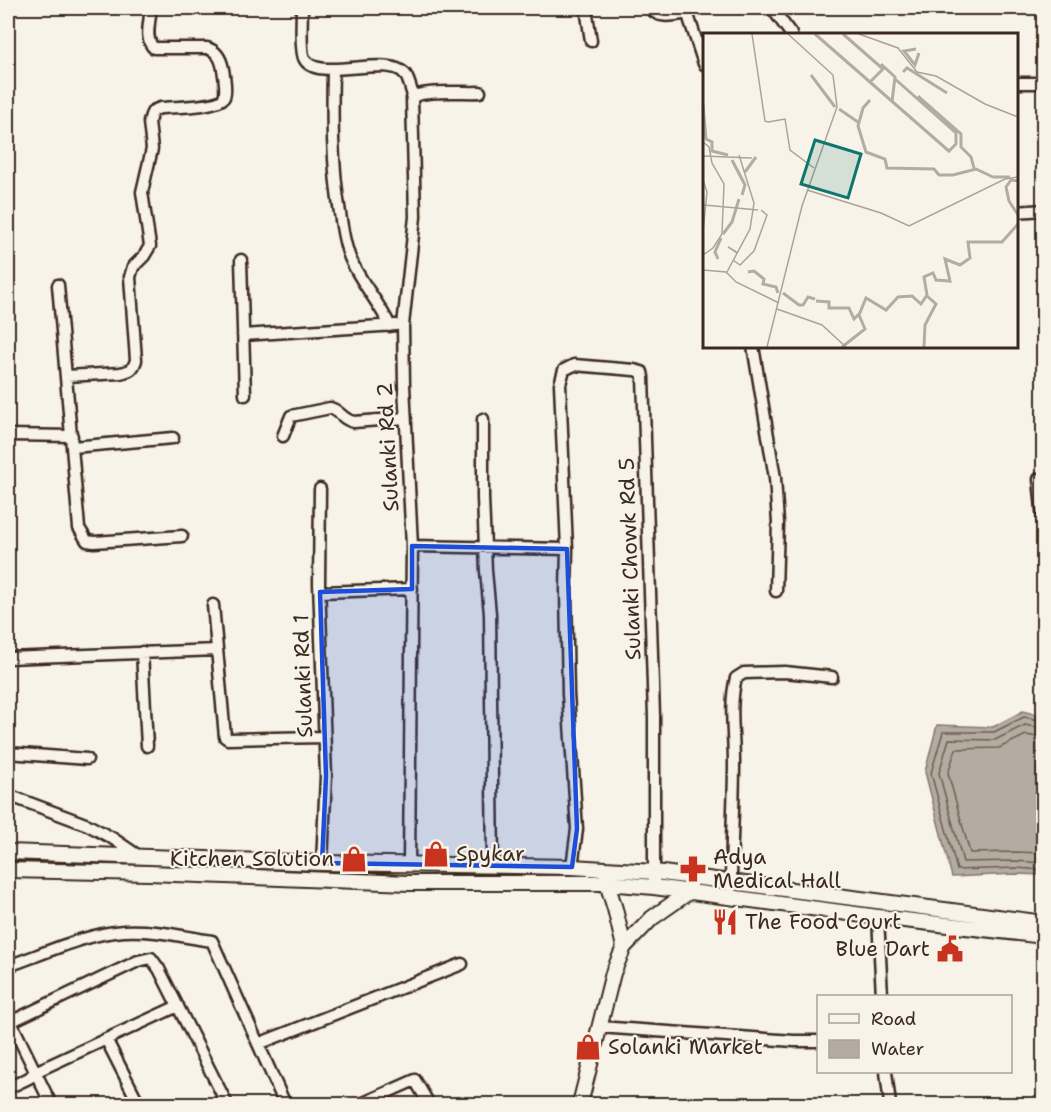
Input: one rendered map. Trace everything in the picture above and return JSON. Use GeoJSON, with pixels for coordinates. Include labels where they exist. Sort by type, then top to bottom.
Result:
{"type":"FeatureCollection","features":[{"type":"Feature","properties":{"kind":"main road"},"geometry":{"type":"LineString","coordinates":[[8,852],[322,863],[572,867],[655,872],[1044,923]]}},
{"type":"Feature","properties":{"kind":"main road"},"geometry":{"type":"LineString","coordinates":[[607,869],[607,884],[624,946]]}},
{"type":"Feature","properties":{"kind":"main road"},"geometry":{"type":"LineString","coordinates":[[8,870],[409,883],[607,884],[731,896],[878,917],[1044,936]]}},
{"type":"Feature","properties":{"kind":"main road"},"geometry":{"type":"LineString","coordinates":[[580,1104],[613,973],[624,946],[652,918],[689,892],[692,876]]}},
{"type":"Feature","properties":{"kind":"street"},"geometry":{"type":"LineString","coordinates":[[302,8],[303,57],[309,64],[333,69],[383,67],[399,70],[405,74],[413,96],[480,92]]}},
{"type":"Feature","properties":{"kind":"street"},"geometry":{"type":"LineString","coordinates":[[586,8],[591,41]]}},
{"type":"Feature","properties":{"kind":"street"},"geometry":{"type":"LineString","coordinates":[[650,8],[664,16],[691,10],[689,22],[703,59]]}},
{"type":"Feature","properties":{"kind":"street"},"geometry":{"type":"LineString","coordinates":[[772,8],[790,33]]}},
{"type":"Feature","properties":{"kind":"street"},"geometry":{"type":"LineString","coordinates":[[67,375],[120,373],[134,368],[136,360],[130,277],[133,267],[150,246],[142,192],[152,149],[149,122],[153,111],[160,108],[212,104],[220,102],[224,97],[225,89],[219,56],[214,50],[154,48],[150,45],[149,38],[150,15]]}},
{"type":"Feature","properties":{"kind":"street"},"geometry":{"type":"LineString","coordinates":[[333,69],[333,156],[344,241],[354,266],[390,326]]}},
{"type":"Feature","properties":{"kind":"street"},"geometry":{"type":"LineString","coordinates":[[1018,83],[1044,83]]}},
{"type":"Feature","properties":{"kind":"street","name":"Sulanki Rd 2"},"geometry":{"type":"LineString","coordinates":[[410,865],[412,546],[403,325],[414,228],[413,96]]}},
{"type":"Feature","properties":{"kind":"street"},"geometry":{"type":"LineString","coordinates":[[1018,212],[1044,210]]}},
{"type":"Feature","properties":{"kind":"street"},"geometry":{"type":"LineString","coordinates":[[241,260],[245,395]]}},
{"type":"Feature","properties":{"kind":"street"},"geometry":{"type":"LineString","coordinates":[[58,285],[80,528],[87,541],[183,536]]}},
{"type":"Feature","properties":{"kind":"street"},"geometry":{"type":"LineString","coordinates":[[243,334],[403,325]]}},
{"type":"Feature","properties":{"kind":"street"},"geometry":{"type":"LineString","coordinates":[[753,348],[776,478],[778,523],[776,591]]}},
{"type":"Feature","properties":{"kind":"street","name":"Sulanki Chowk Rd 5"},"geometry":{"type":"LineString","coordinates":[[567,549],[561,375],[569,367],[583,365],[642,372],[649,519],[654,887]]}},
{"type":"Feature","properties":{"kind":"street"},"geometry":{"type":"LineString","coordinates":[[283,436],[291,416],[330,408],[336,409],[346,421],[405,418]]}},
{"type":"Feature","properties":{"kind":"street"},"geometry":{"type":"LineString","coordinates":[[483,419],[485,547],[490,614],[493,865]]}},
{"type":"Feature","properties":{"kind":"street"},"geometry":{"type":"LineString","coordinates":[[8,435],[72,441],[173,438]]}},
{"type":"Feature","properties":{"kind":"street"},"geometry":{"type":"LineString","coordinates":[[1039,479],[1044,529]]}},
{"type":"Feature","properties":{"kind":"street","name":"Sulanki Rd 1"},"geometry":{"type":"LineString","coordinates":[[320,489],[323,737],[326,776],[322,863]]}},
{"type":"Feature","properties":{"kind":"street"},"geometry":{"type":"LineString","coordinates":[[412,546],[567,549],[568,694],[577,828],[572,867]]}},
{"type":"Feature","properties":{"kind":"street"},"geometry":{"type":"LineString","coordinates":[[320,592],[412,589]]}},
{"type":"Feature","properties":{"kind":"street"},"geometry":{"type":"LineString","coordinates":[[213,605],[225,737],[323,737]]}},
{"type":"Feature","properties":{"kind":"street"},"geometry":{"type":"LineString","coordinates":[[8,658],[217,650]]}},
{"type":"Feature","properties":{"kind":"street"},"geometry":{"type":"LineString","coordinates":[[142,652],[147,746]]}},
{"type":"Feature","properties":{"kind":"street"},"geometry":{"type":"LineString","coordinates":[[731,896],[734,760],[732,714],[736,678],[744,673],[785,672],[832,677]]}},
{"type":"Feature","properties":{"kind":"street"},"geometry":{"type":"LineString","coordinates":[[8,753],[87,759]]}},
{"type":"Feature","properties":{"kind":"street"},"geometry":{"type":"LineString","coordinates":[[8,795],[88,825],[140,857]]}},
{"type":"Feature","properties":{"kind":"street"},"geometry":{"type":"LineString","coordinates":[[878,917],[882,995]]}},
{"type":"Feature","properties":{"kind":"street"},"geometry":{"type":"LineString","coordinates":[[8,966],[101,934],[124,931],[150,932],[212,941],[285,1104]]}},
{"type":"Feature","properties":{"kind":"street"},"geometry":{"type":"LineString","coordinates":[[51,1104],[9,1023],[138,961],[151,958],[159,969],[227,1104]]}},
{"type":"Feature","properties":{"kind":"street"},"geometry":{"type":"LineString","coordinates":[[258,1044],[462,964]]}},
{"type":"Feature","properties":{"kind":"street"},"geometry":{"type":"LineString","coordinates":[[8,1088],[29,1078],[35,1072],[178,1006]]}},
{"type":"Feature","properties":{"kind":"street"},"geometry":{"type":"LineString","coordinates":[[599,1027],[817,1041]]}},
{"type":"Feature","properties":{"kind":"street"},"geometry":{"type":"LineString","coordinates":[[106,1039],[140,1104]]}},
{"type":"Feature","properties":{"kind":"street"},"geometry":{"type":"LineString","coordinates":[[886,1073],[890,1104]]}},
{"type":"Feature","properties":{"kind":"street"},"geometry":{"type":"LineString","coordinates":[[362,1104],[415,1080],[429,1104]]}},
{"type":"Feature","properties":{"kind":"highlighted area"},"geometry":{"type":"Polygon","coordinates":[[[412,546],[567,549],[577,829],[572,867],[322,863],[326,776],[320,592],[412,589],[412,546]]]}},
{"type":"Feature","properties":{"kind":"water"},"geometry":{"type":"Polygon","coordinates":[[[1023,711],[1043,716],[1043,875],[952,877],[925,772],[937,725],[993,727],[1023,711]]]}},
{"type":"Feature","properties":{"kind":"place","name":"Spykar"},"geometry":{"type":"Point","coordinates":[436,854]}},
{"type":"Feature","properties":{"kind":"place","name":"Kitchen Solution"},"geometry":{"type":"Point","coordinates":[354,859]}},
{"type":"Feature","properties":{"kind":"place","name":"Adya Medical Hall"},"geometry":{"type":"Point","coordinates":[693,869]}},
{"type":"Feature","properties":{"kind":"place","name":"The Food Court"},"geometry":{"type":"Point","coordinates":[725,922]}},
{"type":"Feature","properties":{"kind":"place","name":"Blue Dart"},"geometry":{"type":"Point","coordinates":[950,949]}},
{"type":"Feature","properties":{"kind":"place","name":"Solanki Market"},"geometry":{"type":"Point","coordinates":[588,1047]}}]}
